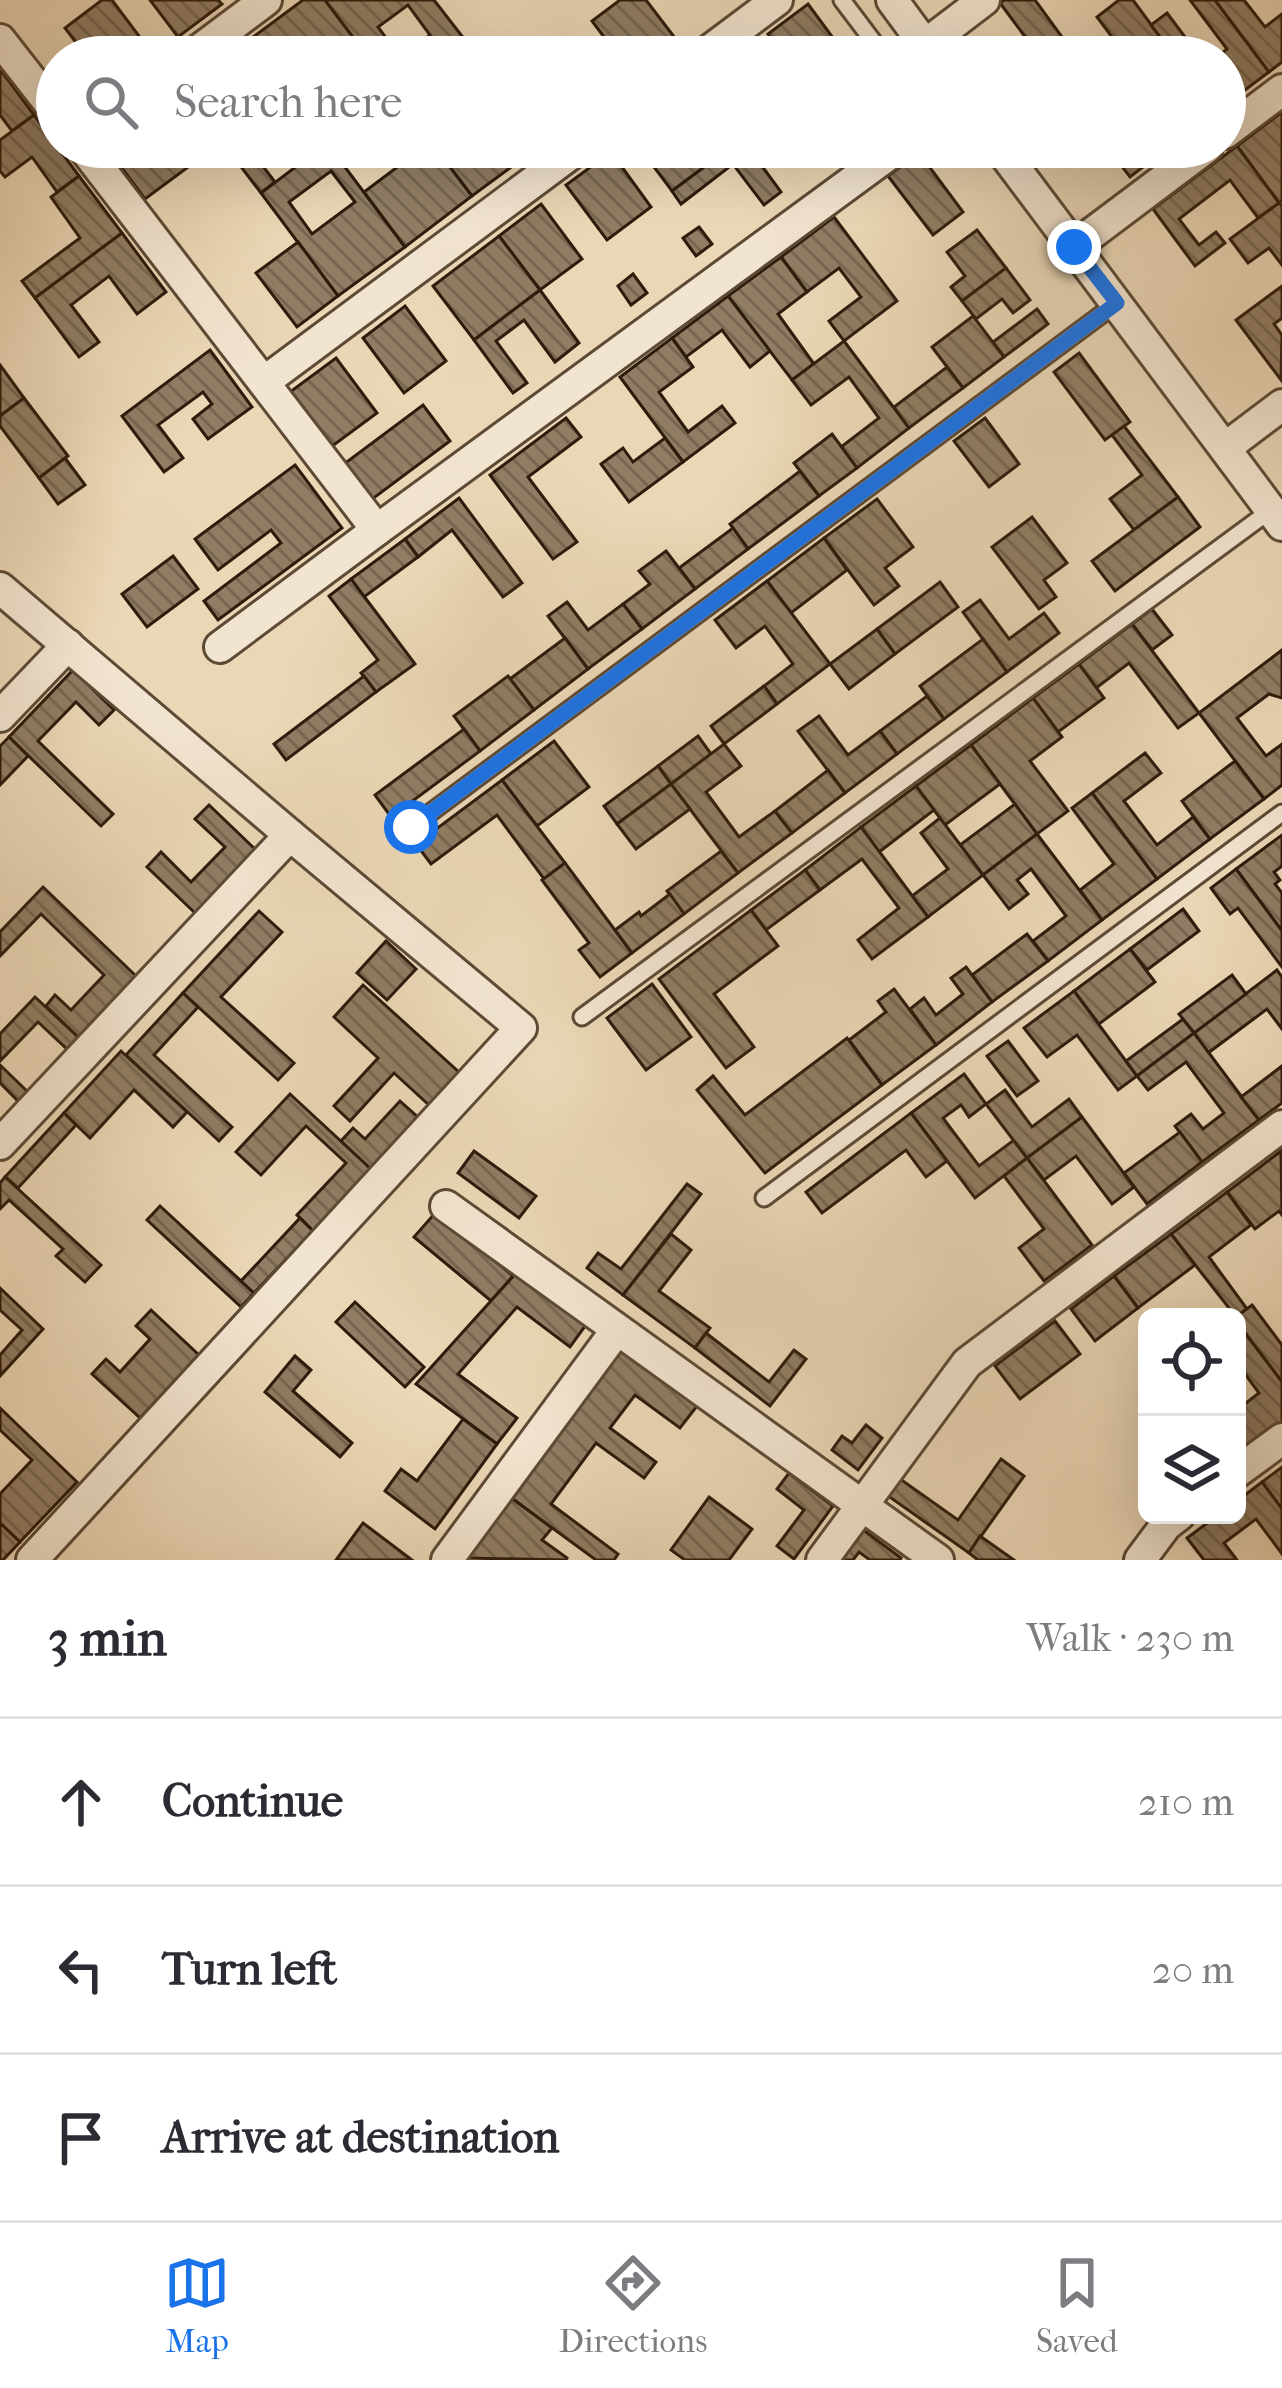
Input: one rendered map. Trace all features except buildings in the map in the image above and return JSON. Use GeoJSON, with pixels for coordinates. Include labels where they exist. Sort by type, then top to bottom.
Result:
{"type":"FeatureCollection","features":[{"type":"Feature","properties":{"kind":"street"},"geometry":{"type":"LineString","coordinates":[[218,36],[266,0]]}},
{"type":"Feature","properties":{"kind":"street"},"geometry":{"type":"LineString","coordinates":[[729,36],[777,0]]}},
{"type":"Feature","properties":{"kind":"street"},"geometry":{"type":"LineString","coordinates":[[892,0],[918,36]]}},
{"type":"Feature","properties":{"kind":"street"},"geometry":{"type":"LineString","coordinates":[[945,36],[984,0]]}},
{"type":"Feature","properties":{"kind":"street"},"geometry":{"type":"LineString","coordinates":[[0,40],[36,86]]}},
{"type":"Feature","properties":{"kind":"street"},"geometry":{"type":"LineString","coordinates":[[1246,117],[1282,90]]}},
{"type":"Feature","properties":{"kind":"street"},"geometry":{"type":"LineString","coordinates":[[99,168],[377,530]]}},
{"type":"Feature","properties":{"kind":"street"},"geometry":{"type":"LineString","coordinates":[[264,382],[552,168]]}},
{"type":"Feature","properties":{"kind":"street"},"geometry":{"type":"LineString","coordinates":[[220,647],[870,168]]}},
{"type":"Feature","properties":{"kind":"street"},"geometry":{"type":"LineString","coordinates":[[1015,168],[1276,517]]}},
{"type":"Feature","properties":{"kind":"street"},"geometry":{"type":"LineString","coordinates":[[1074,247],[1179,168]]}},
{"type":"Feature","properties":{"kind":"street"},"geometry":{"type":"LineString","coordinates":[[1225,448],[1282,405]]}},
{"type":"Feature","properties":{"kind":"street"},"geometry":{"type":"LineString","coordinates":[[0,588],[521,1028],[35,1559]]}},
{"type":"Feature","properties":{"kind":"street"},"geometry":{"type":"LineString","coordinates":[[0,716],[68,645]]}},
{"type":"Feature","properties":{"kind":"street"},"geometry":{"type":"LineString","coordinates":[[0,1144],[290,835]]}},
{"type":"Feature","properties":{"kind":"street"},"geometry":{"type":"LineString","coordinates":[[822,1560],[967,1364],[1282,1126]]}},
{"type":"Feature","properties":{"kind":"street"},"geometry":{"type":"LineString","coordinates":[[446,1206],[938,1560]]}},
{"type":"Feature","properties":{"kind":"street"},"geometry":{"type":"LineString","coordinates":[[447,1560],[616,1331]]}},
{"type":"Feature","properties":{"kind":"street"},"geometry":{"type":"LineString","coordinates":[[1246,1465],[1282,1439]]}},
{"type":"Feature","properties":{"kind":"street"},"geometry":{"type":"LineString","coordinates":[[1140,1560],[1167,1524]]}},
{"type":"Feature","properties":{"kind":"lane"},"geometry":{"type":"LineString","coordinates":[[842,0],[870,36]]}},
{"type":"Feature","properties":{"kind":"lane"},"geometry":{"type":"LineString","coordinates":[[411,827],[1117,303]]}},
{"type":"Feature","properties":{"kind":"lane"},"geometry":{"type":"LineString","coordinates":[[582,1017],[1276,517]]}},
{"type":"Feature","properties":{"kind":"lane"},"geometry":{"type":"LineString","coordinates":[[764,1198],[1282,813]]}},
{"type":"Feature","properties":{"kind":"route"},"geometry":{"type":"LineString","coordinates":[[411,827],[1117,303],[1074,247]]}}]}
